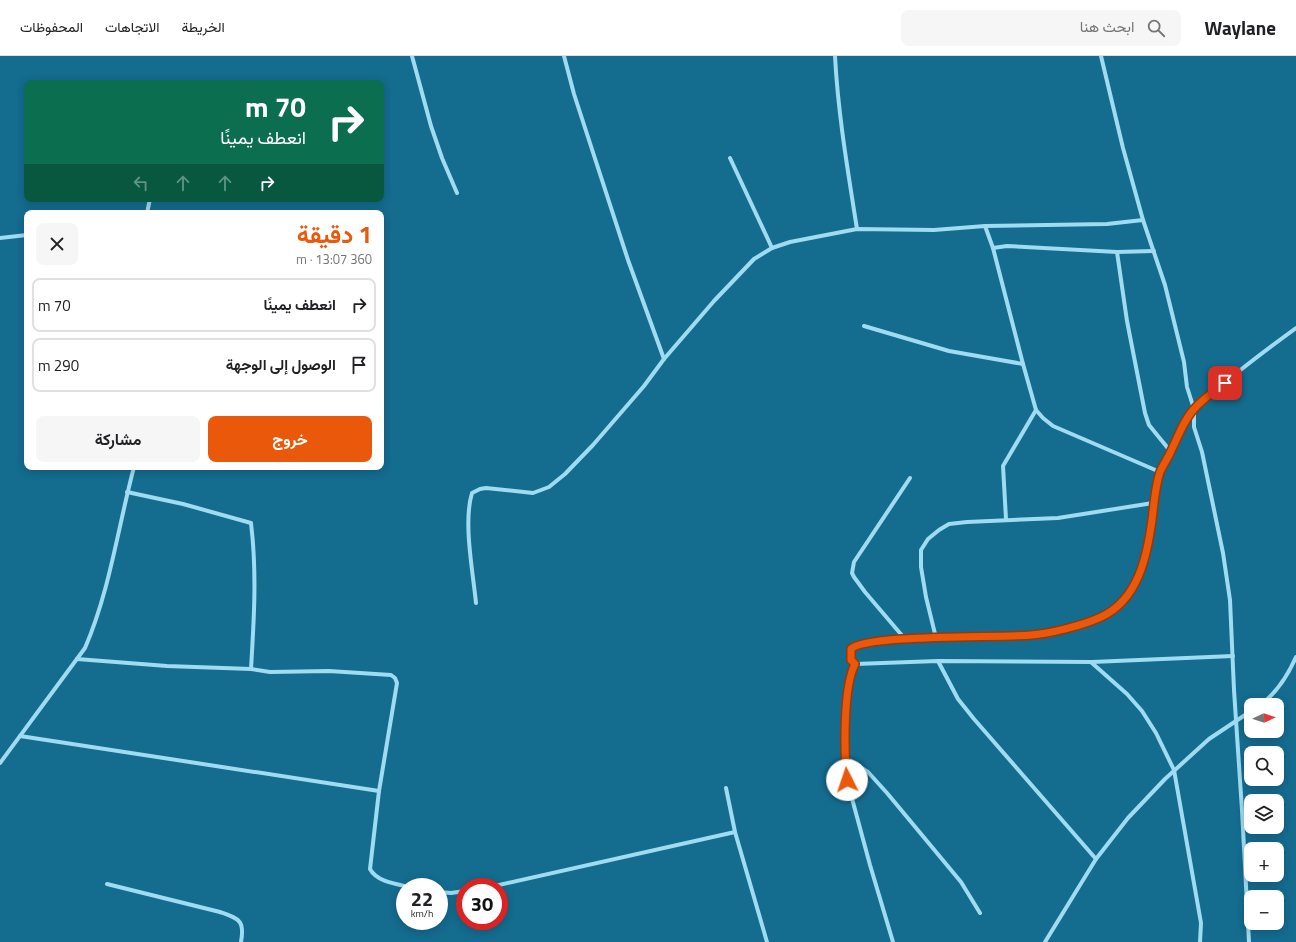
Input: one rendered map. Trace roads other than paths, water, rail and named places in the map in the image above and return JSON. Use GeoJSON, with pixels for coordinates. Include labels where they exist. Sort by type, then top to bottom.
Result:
{"type":"FeatureCollection","features":[{"type":"Feature","properties":{"kind":"street"},"geometry":{"type":"LineString","coordinates":[[412,56],[431,126],[442,158],[457,193]]}},
{"type":"Feature","properties":{"kind":"street"},"geometry":{"type":"LineString","coordinates":[[564,56],[574,94],[626,252],[664,359]]}},
{"type":"Feature","properties":{"kind":"street"},"geometry":{"type":"LineString","coordinates":[[835,56],[836,80],[857,229]]}},
{"type":"Feature","properties":{"kind":"street"},"geometry":{"type":"LineString","coordinates":[[1101,56],[1123,148],[1143,220],[1165,285],[1184,362],[1188,387],[1194,409],[1194,427],[1202,452],[1230,600],[1249,942]]}},
{"type":"Feature","properties":{"kind":"street"},"geometry":{"type":"LineString","coordinates":[[730,158],[772,248]]}},
{"type":"Feature","properties":{"kind":"street"},"geometry":{"type":"LineString","coordinates":[[476,603],[468,506],[472,493],[486,488],[533,493],[549,487],[594,446],[644,386],[664,359],[754,259],[772,248],[790,242],[857,229],[934,230],[984,226],[1106,224],[1143,220]]}},
{"type":"Feature","properties":{"kind":"street"},"geometry":{"type":"LineString","coordinates":[[984,226],[993,248],[1036,410],[1053,426],[1160,472]]}},
{"type":"Feature","properties":{"kind":"street"},"geometry":{"type":"LineString","coordinates":[[0,238],[24,235]]}},
{"type":"Feature","properties":{"kind":"street"},"geometry":{"type":"LineString","coordinates":[[993,248],[1007,246],[1117,252],[1154,251]]}},
{"type":"Feature","properties":{"kind":"street"},"geometry":{"type":"LineString","coordinates":[[1117,252],[1127,321],[1145,413],[1149,425],[1170,452]]}},
{"type":"Feature","properties":{"kind":"street"},"geometry":{"type":"LineString","coordinates":[[864,326],[949,351],[1023,364]]}},
{"type":"Feature","properties":{"kind":"street"},"geometry":{"type":"LineString","coordinates":[[1233,656],[1092,662],[938,661],[855,664],[851,660],[850,655],[851,649],[854,646],[905,639],[1031,635],[1083,623],[1101,617],[1122,603],[1135,586],[1148,541],[1153,503],[1160,472],[1194,409],[1235,374],[1296,328]]}},
{"type":"Feature","properties":{"kind":"street"},"geometry":{"type":"LineString","coordinates":[[1006,519],[1003,466],[1036,410]]}},
{"type":"Feature","properties":{"kind":"street"},"geometry":{"type":"LineString","coordinates":[[0,763],[85,648],[94,626],[109,577],[114,549],[133,470]]}},
{"type":"Feature","properties":{"kind":"street"},"geometry":{"type":"LineString","coordinates":[[905,639],[865,592],[854,577],[852,567],[910,478]]}},
{"type":"Feature","properties":{"kind":"street"},"geometry":{"type":"LineString","coordinates":[[127,492],[183,504],[251,523],[254,550],[255,602],[251,669]]}},
{"type":"Feature","properties":{"kind":"street"},"geometry":{"type":"LineString","coordinates":[[936,638],[926,597],[921,566],[921,550],[928,539],[939,530],[949,524],[1006,519],[1058,518],[1153,503]]}},
{"type":"Feature","properties":{"kind":"street"},"geometry":{"type":"LineString","coordinates":[[1270,698],[1291,668],[1296,657]]}},
{"type":"Feature","properties":{"kind":"street"},"geometry":{"type":"LineString","coordinates":[[77,659],[167,666],[251,669],[270,672],[329,671],[391,675],[395,678],[396,683],[379,791],[370,869],[374,876],[396,883]]}},
{"type":"Feature","properties":{"kind":"street"},"geometry":{"type":"LineString","coordinates":[[938,661],[958,699],[1096,859]]}},
{"type":"Feature","properties":{"kind":"street"},"geometry":{"type":"LineString","coordinates":[[1092,662],[1127,694],[1142,711],[1156,733],[1174,770],[1201,923],[1200,942]]}},
{"type":"Feature","properties":{"kind":"street"},"geometry":{"type":"LineString","coordinates":[[855,664],[851,671],[847,692],[847,780],[893,942]]}},
{"type":"Feature","properties":{"kind":"street"},"geometry":{"type":"LineString","coordinates":[[1045,942],[1096,859],[1128,818],[1174,770],[1209,739],[1244,715]]}},
{"type":"Feature","properties":{"kind":"street"},"geometry":{"type":"LineString","coordinates":[[20,736],[379,791]]}},
{"type":"Feature","properties":{"kind":"street"},"geometry":{"type":"LineString","coordinates":[[846,758],[868,772],[887,793],[961,882],[980,912]]}},
{"type":"Feature","properties":{"kind":"street"},"geometry":{"type":"LineString","coordinates":[[726,788],[735,832],[767,942]]}},
{"type":"Feature","properties":{"kind":"street"},"geometry":{"type":"LineString","coordinates":[[508,883],[735,832]]}},
{"type":"Feature","properties":{"kind":"street"},"geometry":{"type":"LineString","coordinates":[[107,884],[220,912],[236,918],[242,926],[241,942]]}}]}
